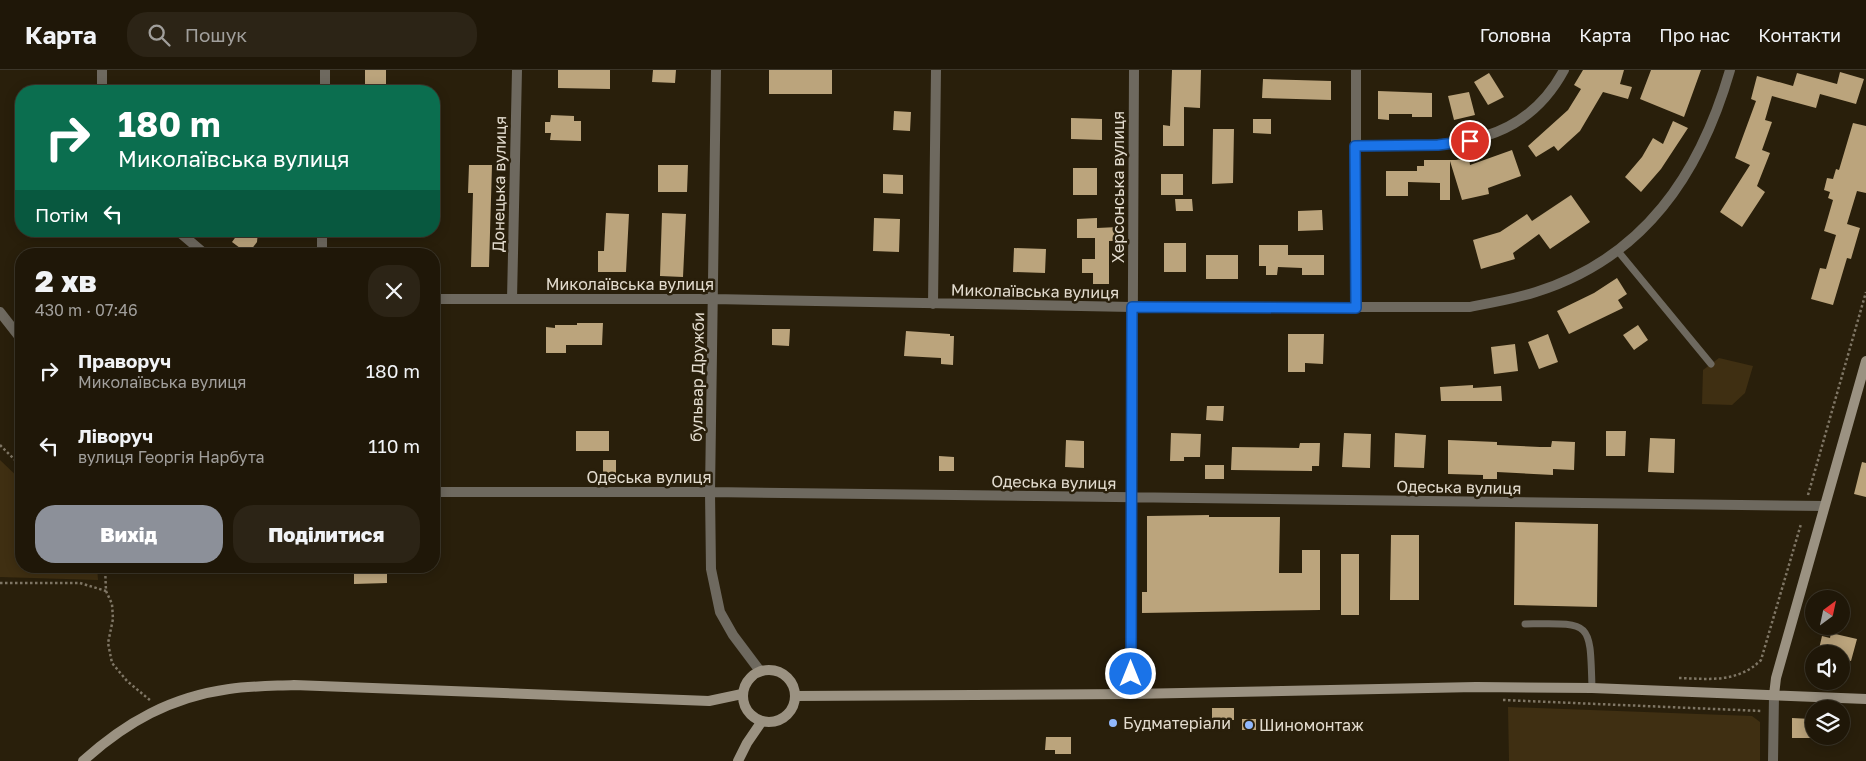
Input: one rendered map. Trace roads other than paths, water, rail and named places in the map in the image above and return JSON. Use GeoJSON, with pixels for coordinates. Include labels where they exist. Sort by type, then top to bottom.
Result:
{"type":"FeatureCollection","features":[{"type":"Feature","properties":{"kind":"main road"},"geometry":{"type":"LineString","coordinates":[[1774,695],[1776,678],[1866,361]]}},
{"type":"Feature","properties":{"kind":"main road"},"geometry":{"type":"LineString","coordinates":[[774,670],[782,672],[793,685],[795,696],[792,710],[786,716],[771,722],[762,721],[747,711],[742,694],[749,677],[760,671],[774,670]]}},
{"type":"Feature","properties":{"kind":"main road"},"geometry":{"type":"LineString","coordinates":[[84,761],[110,736],[159,708],[184,699],[229,688],[294,686],[709,701],[742,694]]}},
{"type":"Feature","properties":{"kind":"main road"},"geometry":{"type":"LineString","coordinates":[[795,696],[1131,694],[1476,687],[1592,688],[1866,699]]}},
{"type":"Feature","properties":{"kind":"main road"},"geometry":{"type":"LineString","coordinates":[[738,761],[747,742],[762,721]]}},
{"type":"Feature","properties":{"kind":"street"},"geometry":{"type":"LineString","coordinates":[[102,70],[102,85]]}},
{"type":"Feature","properties":{"kind":"street"},"geometry":{"type":"LineString","coordinates":[[325,70],[325,85]]}},
{"type":"Feature","properties":{"kind":"street","name":"Донецька вулиця"},"geometry":{"type":"LineString","coordinates":[[512,299],[517,70]]}},
{"type":"Feature","properties":{"kind":"street","name":"бульвар Дружби"},"geometry":{"type":"LineString","coordinates":[[716,70],[710,492],[712,569],[720,612],[733,635],[760,671]]}},
{"type":"Feature","properties":{"kind":"street"},"geometry":{"type":"LineString","coordinates":[[933,304],[936,70]]}},
{"type":"Feature","properties":{"kind":"street","name":"Херсонська вулиця"},"geometry":{"type":"LineString","coordinates":[[1131,694],[1134,70]]}},
{"type":"Feature","properties":{"kind":"street"},"geometry":{"type":"LineString","coordinates":[[1356,70],[1356,308]]}},
{"type":"Feature","properties":{"kind":"street"},"geometry":{"type":"LineString","coordinates":[[1355,146],[1438,145],[1493,135],[1520,121],[1539,106],[1554,88],[1564,70]]}},
{"type":"Feature","properties":{"kind":"street","name":"Миколаївська вулиця"},"geometry":{"type":"LineString","coordinates":[[440,299],[713,299],[1132,307],[1356,308],[1469,307],[1499,302],[1536,292],[1563,282],[1591,268],[1616,250],[1656,215],[1676,191],[1692,167],[1718,110],[1730,70]]}},
{"type":"Feature","properties":{"kind":"street"},"geometry":{"type":"LineString","coordinates":[[185,237],[198,248]]}},
{"type":"Feature","properties":{"kind":"street"},"geometry":{"type":"LineString","coordinates":[[0,312],[15,331]]}},
{"type":"Feature","properties":{"kind":"street","name":"Одеська вулиця"},"geometry":{"type":"LineString","coordinates":[[440,492],[710,492],[1132,499],[1824,506]]}},
{"type":"Feature","properties":{"kind":"street"},"geometry":{"type":"LineString","coordinates":[[1773,761],[1774,695]]}},
{"type":"Feature","properties":{"kind":"lane"},"geometry":{"type":"LineString","coordinates":[[1616,250],[1711,364]]}},
{"type":"Feature","properties":{"kind":"lane"},"geometry":{"type":"LineString","coordinates":[[1525,624],[1570,623],[1586,633],[1591,643],[1592,688]]}},
{"type":"Feature","properties":{"kind":"place","name":"Будматеріали"},"geometry":{"type":"Point","coordinates":[1113,723]}},
{"type":"Feature","properties":{"kind":"place","name":"Шиномонтаж"},"geometry":{"type":"Point","coordinates":[1249,725]}}]}
